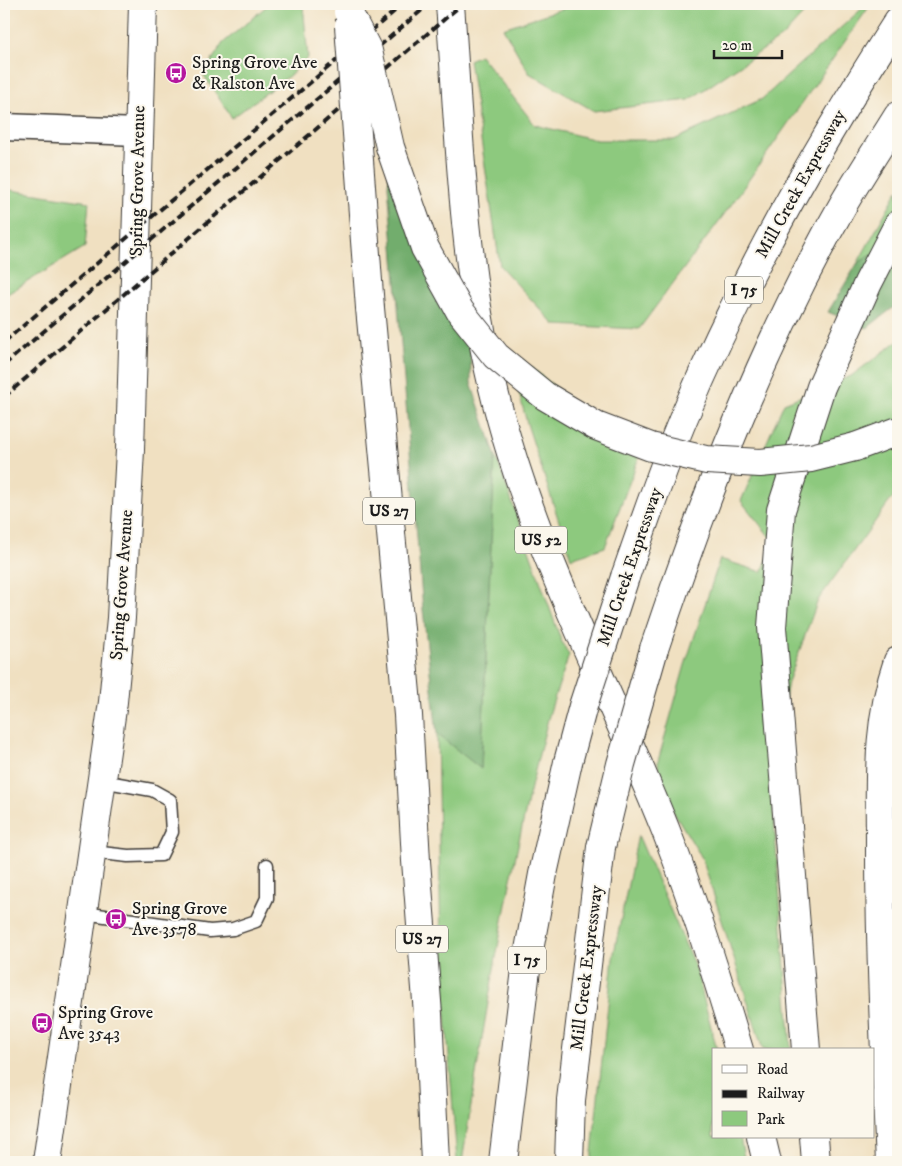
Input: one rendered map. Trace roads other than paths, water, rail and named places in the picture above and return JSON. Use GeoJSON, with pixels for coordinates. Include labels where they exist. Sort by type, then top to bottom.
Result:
{"type":"FeatureCollection","features":[{"type":"Feature","properties":{"kind":"main road","name":"Spring Grove Avenue"},"geometry":{"type":"LineString","coordinates":[[47,1162],[102,781],[121,618],[130,450],[143,4]]}},
{"type":"Feature","properties":{"kind":"main road","name":"US 52"},"geometry":{"type":"LineString","coordinates":[[450,4],[470,262],[489,370],[516,466],[545,553],[666,831],[738,1048]]}},
{"type":"Feature","properties":{"kind":"main road","name":"US 27"},"geometry":{"type":"LineString","coordinates":[[348,8],[370,308],[408,715],[416,861],[428,1014],[435,1162]]}},
{"type":"Feature","properties":{"kind":"main road"},"geometry":{"type":"LineString","coordinates":[[348,8],[368,51],[390,147],[425,248],[460,311],[496,356],[545,396],[596,426],[651,447],[706,460],[760,463],[811,458],[855,447],[898,430]]}},
{"type":"Feature","properties":{"kind":"main road","name":"Mill Creek Expressway"},"geometry":{"type":"LineString","coordinates":[[503,1162],[527,961],[543,874],[568,762],[591,679],[625,577],[684,417],[760,255],[852,94],[898,21]]}},
{"type":"Feature","properties":{"kind":"main road","name":"Mill Creek Expressway"},"geometry":{"type":"LineString","coordinates":[[569,1162],[571,1100],[601,847],[620,764],[654,649],[686,551],[730,439],[764,363],[804,278],[844,203],[898,116]]}},
{"type":"Feature","properties":{"kind":"main road"},"geometry":{"type":"LineString","coordinates":[[806,1048],[772,627],[781,510],[821,387],[868,283],[898,225]]}},
{"type":"Feature","properties":{"kind":"main road"},"geometry":{"type":"LineString","coordinates":[[890,1162],[880,932],[879,750],[884,710],[898,661]]}},
{"type":"Feature","properties":{"kind":"main road"},"geometry":{"type":"LineString","coordinates":[[761,1138],[767,1162]]}},
{"type":"Feature","properties":{"kind":"main road"},"geometry":{"type":"LineString","coordinates":[[814,1138],[816,1162]]}},
{"type":"Feature","properties":{"kind":"street"},"geometry":{"type":"LineString","coordinates":[[4,127],[138,132]]}},
{"type":"Feature","properties":{"kind":"lane"},"geometry":{"type":"LineString","coordinates":[[92,852],[128,856],[161,856],[172,832],[170,800],[152,790],[102,781]]}},
{"type":"Feature","properties":{"kind":"lane"},"geometry":{"type":"LineString","coordinates":[[84,913],[210,931],[233,929],[256,921],[267,898],[267,865]]}},
{"type":"Feature","properties":{"kind":"railway"},"geometry":{"type":"LineString","coordinates":[[4,342],[403,4]]}},
{"type":"Feature","properties":{"kind":"railway"},"geometry":{"type":"LineString","coordinates":[[4,365],[429,4]]}},
{"type":"Feature","properties":{"kind":"railway"},"geometry":{"type":"LineString","coordinates":[[4,397],[462,4]]}},
{"type":"Feature","properties":{"kind":"place","name":"Spring Grove Ave & Ralston Ave"},"geometry":{"type":"Point","coordinates":[176,73]}},
{"type":"Feature","properties":{"kind":"place","name":"Spring Grove Ave 3578"},"geometry":{"type":"Point","coordinates":[116,919]}},
{"type":"Feature","properties":{"kind":"place","name":"Spring Grove Ave 3543"},"geometry":{"type":"Point","coordinates":[42,1023]}}]}
